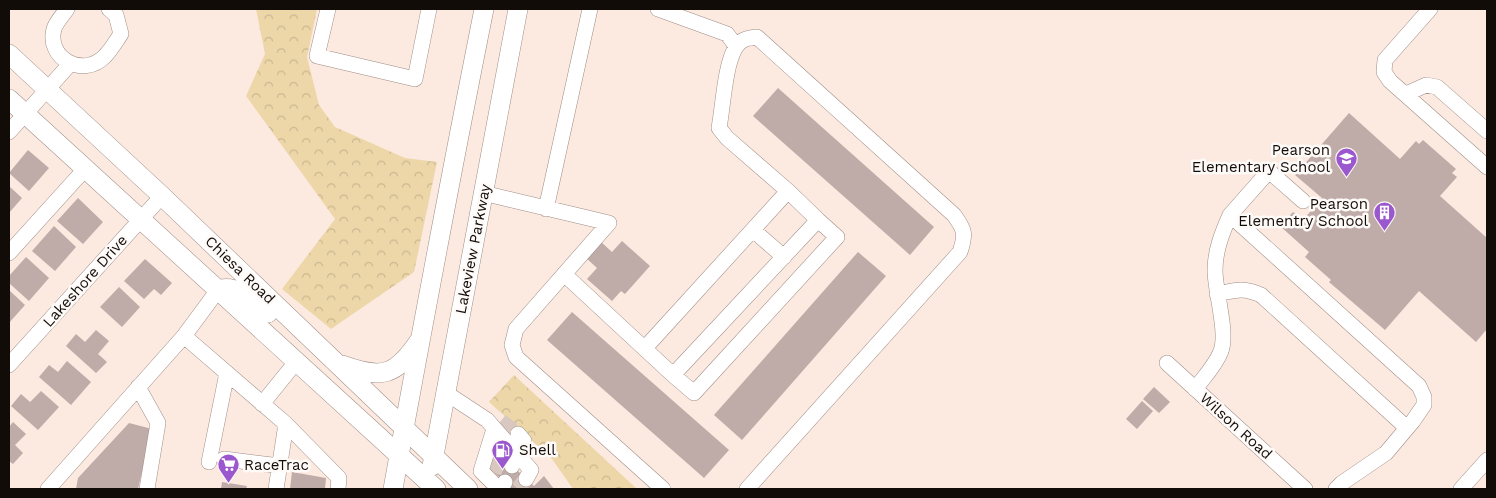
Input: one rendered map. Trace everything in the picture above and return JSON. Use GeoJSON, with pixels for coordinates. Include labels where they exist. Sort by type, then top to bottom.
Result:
{"type":"FeatureCollection","features":[{"type":"Feature","properties":{"kind":"main road"},"geometry":{"type":"LineString","coordinates":[[394,489],[433,268],[484,9]]}},
{"type":"Feature","properties":{"kind":"main road","name":"Lakeview Parkway"},"geometry":{"type":"LineString","coordinates":[[431,487],[434,458],[518,9]]}},
{"type":"Feature","properties":{"kind":"main road","name":"Chiesa Road"},"geometry":{"type":"LineString","coordinates":[[9,54],[162,196],[468,489]]}},
{"type":"Feature","properties":{"kind":"main road","name":"Chiesa Road"},"geometry":{"type":"LineString","coordinates":[[9,99],[400,456],[431,487]]}},
{"type":"Feature","properties":{"kind":"main road"},"geometry":{"type":"LineString","coordinates":[[218,290],[229,288],[237,291],[275,318],[306,334]]}},
{"type":"Feature","properties":{"kind":"main road"},"geometry":{"type":"LineString","coordinates":[[335,362],[363,372],[377,373],[393,370],[408,357],[421,338]]}},
{"type":"Feature","properties":{"kind":"street"},"geometry":{"type":"LineString","coordinates":[[67,9],[54,27],[53,39],[56,50],[70,64],[87,67],[104,58],[121,34],[116,14],[109,9]]}},
{"type":"Feature","properties":{"kind":"street"},"geometry":{"type":"LineString","coordinates":[[328,9],[317,56],[415,79],[429,9]]}},
{"type":"Feature","properties":{"kind":"street"},"geometry":{"type":"LineString","coordinates":[[546,208],[590,9]]}},
{"type":"Feature","properties":{"kind":"street"},"geometry":{"type":"LineString","coordinates":[[658,9],[727,34],[736,46]]}},
{"type":"Feature","properties":{"kind":"street"},"geometry":{"type":"LineString","coordinates":[[1430,9],[1385,60],[1384,72],[1390,81],[1487,167]]}},
{"type":"Feature","properties":{"kind":"street"},"geometry":{"type":"LineString","coordinates":[[564,274],[694,393],[837,237],[727,138],[720,128],[730,61],[736,46],[746,39],[757,38],[954,215],[962,226],[965,238],[960,252],[747,489]]}},
{"type":"Feature","properties":{"kind":"street"},"geometry":{"type":"LineString","coordinates":[[9,132],[70,64]]}},
{"type":"Feature","properties":{"kind":"street"},"geometry":{"type":"LineString","coordinates":[[1406,94],[1426,86],[1437,87],[1487,132]]}},
{"type":"Feature","properties":{"kind":"street"},"geometry":{"type":"LineString","coordinates":[[9,253],[85,169]]}},
{"type":"Feature","properties":{"kind":"street"},"geometry":{"type":"LineString","coordinates":[[1195,389],[1210,370],[1222,350],[1223,322],[1215,270],[1216,251],[1230,215],[1269,171],[1304,201]]}},
{"type":"Feature","properties":{"kind":"street"},"geometry":{"type":"LineString","coordinates":[[645,348],[788,191]]}},
{"type":"Feature","properties":{"kind":"street"},"geometry":{"type":"LineString","coordinates":[[483,193],[609,223],[516,329],[512,345],[516,357],[663,489]]}},
{"type":"Feature","properties":{"kind":"street","name":"Lakeshore Drive"},"geometry":{"type":"LineString","coordinates":[[9,366],[162,196]]}},
{"type":"Feature","properties":{"kind":"street"},"geometry":{"type":"LineString","coordinates":[[1230,215],[1419,386],[1424,397],[1424,405],[1386,453],[1336,489]]}},
{"type":"Feature","properties":{"kind":"street"},"geometry":{"type":"LineString","coordinates":[[674,375],[818,220]]}},
{"type":"Feature","properties":{"kind":"street"},"geometry":{"type":"LineString","coordinates":[[753,230],[784,257]]}},
{"type":"Feature","properties":{"kind":"street"},"geometry":{"type":"LineString","coordinates":[[1218,294],[1238,289],[1248,289],[1261,295],[1407,428]]}},
{"type":"Feature","properties":{"kind":"street"},"geometry":{"type":"LineString","coordinates":[[48,489],[184,336],[218,290]]}},
{"type":"Feature","properties":{"kind":"street"},"geometry":{"type":"LineString","coordinates":[[184,336],[286,424],[339,478],[338,489]]}},
{"type":"Feature","properties":{"kind":"street"},"geometry":{"type":"LineString","coordinates":[[262,404],[296,362]]}},
{"type":"Feature","properties":{"kind":"street","name":"Wilson Road"},"geometry":{"type":"LineString","coordinates":[[1167,363],[1305,489]]}},
{"type":"Feature","properties":{"kind":"street"},"geometry":{"type":"LineString","coordinates":[[227,373],[216,460],[280,466]]}},
{"type":"Feature","properties":{"kind":"street"},"geometry":{"type":"LineString","coordinates":[[138,387],[158,423],[147,489]]}},
{"type":"Feature","properties":{"kind":"street"},"geometry":{"type":"LineString","coordinates":[[446,393],[501,433],[515,460],[531,470],[526,479]]}},
{"type":"Feature","properties":{"kind":"street"},"geometry":{"type":"LineString","coordinates":[[276,489],[286,424]]}},
{"type":"Feature","properties":{"kind":"street"},"geometry":{"type":"LineString","coordinates":[[498,483],[481,471],[501,433]]}},
{"type":"Feature","properties":{"kind":"street"},"geometry":{"type":"LineString","coordinates":[[1461,489],[1487,460]]}},
{"type":"Feature","properties":{"kind":"green space"},"geometry":{"type":"Polygon","coordinates":[[[256,9],[317,9],[307,57],[319,105],[335,127],[405,158],[437,162],[414,272],[331,329],[282,289],[335,219],[246,96],[265,54],[256,9]]]}},
{"type":"Feature","properties":{"kind":"green space"},"geometry":{"type":"Polygon","coordinates":[[[514,375],[637,489],[573,489],[552,459],[489,402],[514,375]]]}},
{"type":"Feature","properties":{"kind":"building"},"geometry":{"type":"Polygon","coordinates":[[[778,88],[934,227],[910,255],[753,116],[778,88]]]}},
{"type":"Feature","properties":{"kind":"building","name":"Pearson Elementry School"},"geometry":{"type":"Polygon","coordinates":[[[1349,113],[1400,159],[1416,141],[1419,144],[1423,140],[1456,169],[1452,173],[1457,177],[1440,196],[1487,238],[1487,329],[1476,342],[1419,291],[1385,330],[1329,282],[1331,280],[1305,257],[1309,252],[1280,226],[1293,212],[1303,220],[1322,198],[1295,175],[1349,113]]]}},
{"type":"Feature","properties":{"kind":"building"},"geometry":{"type":"Polygon","coordinates":[[[28,150],[49,168],[29,191],[9,173],[28,150]]]}},
{"type":"Feature","properties":{"kind":"building"},"geometry":{"type":"Polygon","coordinates":[[[9,186],[22,198],[9,213],[9,186]]]}},
{"type":"Feature","properties":{"kind":"building"},"geometry":{"type":"Polygon","coordinates":[[[78,198],[103,222],[83,244],[57,221],[78,198]]]}},
{"type":"Feature","properties":{"kind":"building"},"geometry":{"type":"Polygon","coordinates":[[[54,226],[76,247],[55,271],[32,251],[54,226]]]}},
{"type":"Feature","properties":{"kind":"building"},"geometry":{"type":"Polygon","coordinates":[[[600,241],[612,252],[622,241],[650,266],[625,294],[621,291],[612,301],[587,279],[597,268],[585,257],[600,241]]]}},
{"type":"Feature","properties":{"kind":"building"},"geometry":{"type":"Polygon","coordinates":[[[858,252],[886,276],[742,440],[714,415],[858,252]]]}},
{"type":"Feature","properties":{"kind":"building"},"geometry":{"type":"Polygon","coordinates":[[[26,257],[49,278],[29,301],[9,283],[9,276],[26,257]]]}},
{"type":"Feature","properties":{"kind":"building"},"geometry":{"type":"Polygon","coordinates":[[[145,259],[172,283],[161,295],[154,289],[144,299],[124,281],[145,259]]]}},
{"type":"Feature","properties":{"kind":"building"},"geometry":{"type":"Polygon","coordinates":[[[119,287],[140,307],[122,327],[100,307],[119,287]]]}},
{"type":"Feature","properties":{"kind":"building"},"geometry":{"type":"Polygon","coordinates":[[[9,292],[25,305],[9,323],[9,292]]]}},
{"type":"Feature","properties":{"kind":"building"},"geometry":{"type":"Polygon","coordinates":[[[572,312],[729,450],[704,478],[547,340],[572,312]]]}},
{"type":"Feature","properties":{"kind":"building"},"geometry":{"type":"Polygon","coordinates":[[[96,330],[109,341],[98,354],[107,362],[96,373],[66,346],[76,334],[85,342],[96,330]]]}},
{"type":"Feature","properties":{"kind":"building"},"geometry":{"type":"Polygon","coordinates":[[[67,361],[91,382],[71,405],[39,377],[49,365],[58,372],[67,361]]]}},
{"type":"Feature","properties":{"kind":"building"},"geometry":{"type":"Polygon","coordinates":[[[1154,387],[1170,402],[1159,413],[1143,399],[1154,387]]]}},
{"type":"Feature","properties":{"kind":"building"},"geometry":{"type":"Polygon","coordinates":[[[41,391],[59,407],[38,430],[11,406],[21,394],[30,402],[41,391]]]}},
{"type":"Feature","properties":{"kind":"building"},"geometry":{"type":"Polygon","coordinates":[[[1142,401],[1153,411],[1137,429],[1126,419],[1142,401]]]}},
{"type":"Feature","properties":{"kind":"building"},"geometry":{"type":"Polygon","coordinates":[[[504,418],[520,432],[512,440],[497,426],[504,418]]]}},
{"type":"Feature","properties":{"kind":"building"},"geometry":{"type":"Polygon","coordinates":[[[13,422],[26,434],[15,445],[23,453],[13,464],[9,461],[9,427],[13,422]]]}},
{"type":"Feature","properties":{"kind":"building"},"geometry":{"type":"Polygon","coordinates":[[[129,423],[152,429],[138,489],[76,489],[78,478],[129,423]]]}},
{"type":"Feature","properties":{"kind":"building","name":"Shell"},"geometry":{"type":"Polygon","coordinates":[[[491,446],[534,486],[544,476],[554,489],[512,489],[487,466],[491,446]]]}},
{"type":"Feature","properties":{"kind":"building","name":"RaceTrac"},"geometry":{"type":"Polygon","coordinates":[[[292,472],[326,478],[325,489],[290,489],[292,472]]]}},
{"type":"Feature","properties":{"kind":"building","name":"RaceTrac"},"geometry":{"type":"Polygon","coordinates":[[[222,482],[247,486],[246,489],[221,489],[222,482]]]}},
{"type":"Feature","properties":{"kind":"tunnel"},"geometry":{"type":"LineString","coordinates":[[501,421],[518,434]]}},
{"type":"Feature","properties":{"kind":"tunnel"},"geometry":{"type":"LineString","coordinates":[[494,473],[500,455]]}},
{"type":"Feature","properties":{"kind":"tunnel"},"geometry":{"type":"LineString","coordinates":[[518,489],[526,479]]}},
{"type":"Feature","properties":{"kind":"place","name":"Pearson Elementary School"},"geometry":{"type":"Point","coordinates":[1346,178]}},
{"type":"Feature","properties":{"kind":"place","name":"Pearson Elementry School"},"geometry":{"type":"Point","coordinates":[1384,232]}},
{"type":"Feature","properties":{"kind":"place","name":"Shell"},"geometry":{"type":"Point","coordinates":[503,469]}},
{"type":"Feature","properties":{"kind":"place","name":"RaceTrac"},"geometry":{"type":"Point","coordinates":[228,484]}}]}
